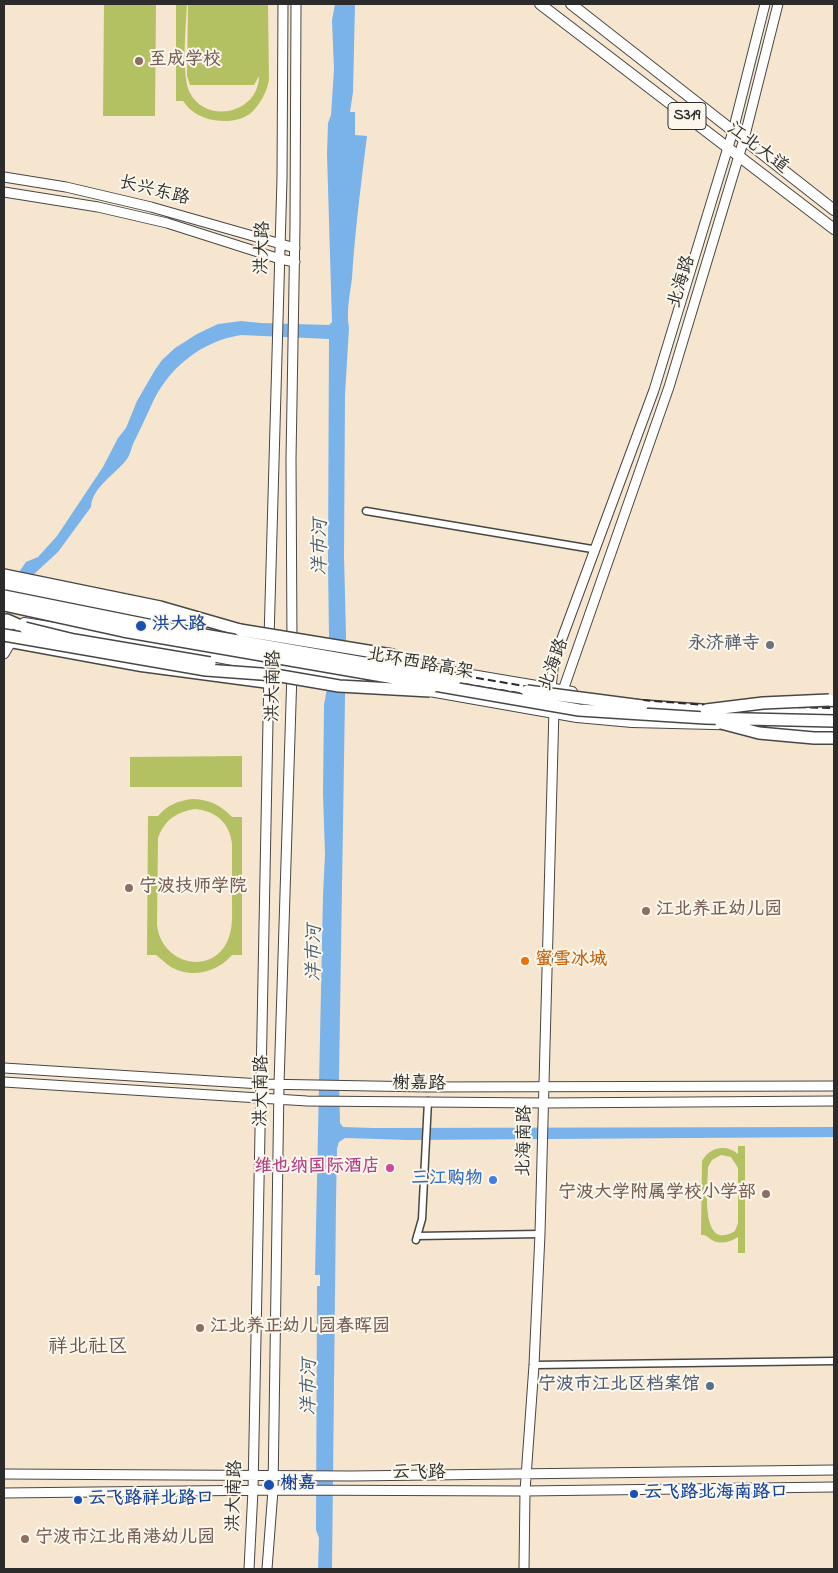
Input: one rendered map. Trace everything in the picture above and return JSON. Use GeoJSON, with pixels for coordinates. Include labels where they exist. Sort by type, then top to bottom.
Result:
{"type":"FeatureCollection","features":[{"type":"Feature","properties":{"kind":"highway"},"geometry":{"type":"LineString","coordinates":[[4,575],[160,607],[240,630]]}},
{"type":"Feature","properties":{"kind":"highway"},"geometry":{"type":"LineString","coordinates":[[4,585],[143,614],[392,655],[456,678]]}},
{"type":"Feature","properties":{"kind":"highway","name":"北环西路高架"},"geometry":{"type":"LineString","coordinates":[[4,596],[158,627],[534,692],[603,702],[706,714],[834,713]]}},
{"type":"Feature","properties":{"kind":"highway","name":"北环西路高架"},"geometry":{"type":"LineString","coordinates":[[4,605],[122,631],[579,710],[834,721]]}},
{"type":"Feature","properties":{"kind":"highway"},"geometry":{"type":"LineString","coordinates":[[5,620],[25,628],[74,640],[339,686],[475,692]]}},
{"type":"Feature","properties":{"kind":"highway"},"geometry":{"type":"LineString","coordinates":[[7,640],[206,670],[271,675]]}},
{"type":"Feature","properties":{"kind":"highway"},"geometry":{"type":"LineString","coordinates":[[706,714],[763,703],[833,702]]}},
{"type":"Feature","properties":{"kind":"highway"},"geometry":{"type":"LineString","coordinates":[[706,714],[759,734],[834,738]]}},
{"type":"Feature","properties":{"kind":"main road","name":"洪大路"},"geometry":{"type":"LineString","coordinates":[[270,614],[282,178],[283,4]]}},
{"type":"Feature","properties":{"kind":"main road","name":"洪大路"},"geometry":{"type":"LineString","coordinates":[[292,613],[291,458],[295,262],[296,4]]}},
{"type":"Feature","properties":{"kind":"main road","name":"江北大道"},"geometry":{"type":"LineString","coordinates":[[540,4],[834,229]]}},
{"type":"Feature","properties":{"kind":"main road","name":"江北大道"},"geometry":{"type":"LineString","coordinates":[[571,4],[834,210]]}},
{"type":"Feature","properties":{"kind":"main road","name":"北海路"},"geometry":{"type":"LineString","coordinates":[[554,713],[552,688],[554,660],[654,390],[733,130],[765,4]]}},
{"type":"Feature","properties":{"kind":"main road","name":"北海路"},"geometry":{"type":"LineString","coordinates":[[554,713],[564,690],[667,393],[744,139],[778,4]]}},
{"type":"Feature","properties":{"kind":"main road","name":"长兴东路"},"geometry":{"type":"LineString","coordinates":[[4,177],[66,187],[151,207],[295,248]]}},
{"type":"Feature","properties":{"kind":"main road","name":"长兴东路"},"geometry":{"type":"LineString","coordinates":[[4,192],[98,207],[167,223],[280,259],[295,262]]}},
{"type":"Feature","properties":{"kind":"main road"},"geometry":{"type":"LineString","coordinates":[[4,591],[60,604],[606,698],[713,706],[833,702]]}},
{"type":"Feature","properties":{"kind":"main road","name":"洪大南路"},"geometry":{"type":"LineString","coordinates":[[267,1569],[273,1490],[279,1084],[292,669],[292,613]]}},
{"type":"Feature","properties":{"kind":"main road","name":"洪大南路"},"geometry":{"type":"LineString","coordinates":[[249,1569],[253,1490],[271,675],[270,614]]}},
{"type":"Feature","properties":{"kind":"main road"},"geometry":{"type":"LineString","coordinates":[[4,654],[7,640],[5,620],[119,638],[271,675],[292,669],[554,713],[632,722],[834,727]]}},
{"type":"Feature","properties":{"kind":"main road","name":"北海南路"},"geometry":{"type":"LineString","coordinates":[[524,1569],[526,1491],[540,1234],[554,713]]}},
{"type":"Feature","properties":{"kind":"main road","name":"榭嘉路"},"geometry":{"type":"LineString","coordinates":[[4,1068],[261,1084],[427,1087],[834,1086]]}},
{"type":"Feature","properties":{"kind":"main road","name":"榭嘉路"},"geometry":{"type":"LineString","coordinates":[[4,1082],[307,1101],[354,1101],[428,1105],[543,1106],[834,1101]]}},
{"type":"Feature","properties":{"kind":"main road","name":"云飞路"},"geometry":{"type":"LineString","coordinates":[[4,1474],[351,1476],[834,1470]]}},
{"type":"Feature","properties":{"kind":"main road","name":"云飞路"},"geometry":{"type":"LineString","coordinates":[[4,1493],[253,1490],[526,1491],[834,1487]]}},
{"type":"Feature","properties":{"kind":"street"},"geometry":{"type":"LineString","coordinates":[[366,511],[592,549]]}},
{"type":"Feature","properties":{"kind":"street"},"geometry":{"type":"LineString","coordinates":[[428,1105],[422,1219],[416,1238],[540,1234]]}},
{"type":"Feature","properties":{"kind":"street"},"geometry":{"type":"LineString","coordinates":[[534,1365],[834,1361]]}},
{"type":"Feature","properties":{"kind":"green space"},"geometry":{"type":"Polygon","coordinates":[[[104,4],[156,4],[155,116],[103,116],[104,4]]]}},
{"type":"Feature","properties":{"kind":"green space"},"geometry":{"type":"Polygon","coordinates":[[[176,4],[187,4],[185,63],[187,85],[190,93],[198,103],[208,109],[219,111],[231,110],[242,106],[251,99],[257,89],[259,76],[254,85],[190,85],[187,76],[188,4],[268,4],[269,80],[261,101],[247,116],[231,121],[213,120],[197,114],[183,101],[176,101],[176,4]]]}},
{"type":"Feature","properties":{"kind":"green space"},"geometry":{"type":"Polygon","coordinates":[[[242,756],[242,787],[130,787],[130,757],[242,756]]]}},
{"type":"Feature","properties":{"kind":"green space"},"geometry":{"type":"Polygon","coordinates":[[[198,799],[219,806],[232,817],[242,817],[242,955],[232,955],[218,967],[193,973],[176,969],[156,955],[147,955],[148,816],[158,816],[169,806],[177,802],[198,799]],[[195,809],[177,814],[164,826],[158,838],[157,925],[161,939],[169,950],[179,958],[190,961],[202,961],[213,957],[222,949],[229,937],[232,924],[231,837],[221,819],[203,810],[195,809]]]}},
{"type":"Feature","properties":{"kind":"green space"},"geometry":{"type":"Polygon","coordinates":[[[738,1146],[745,1146],[745,1253],[738,1253],[738,1237],[722,1243],[715,1242],[701,1235],[702,1161],[705,1156],[718,1148],[728,1149],[738,1154],[738,1146]],[[721,1155],[712,1160],[708,1167],[708,1214],[711,1225],[716,1233],[724,1235],[735,1231],[738,1223],[738,1168],[731,1157],[721,1155]]]}},
{"type":"Feature","properties":{"kind":"water"},"geometry":{"type":"Polygon","coordinates":[[[335,4],[355,4],[353,92],[350,112],[355,112],[355,135],[367,136],[349,303],[345,395],[344,556],[346,634],[339,1077],[340,1123],[343,1127],[373,1128],[834,1127],[834,1137],[409,1140],[345,1138],[339,1142],[337,1148],[336,1202],[332,1569],[318,1569],[319,1538],[316,1530],[317,1286],[320,1286],[320,1275],[315,1275],[325,854],[323,794],[324,705],[327,688],[329,635],[329,339],[241,335],[212,343],[187,359],[166,380],[127,459],[100,487],[92,500],[91,507],[58,552],[21,586],[4,594],[26,562],[38,557],[57,536],[103,467],[118,438],[126,428],[137,401],[155,370],[162,360],[175,348],[197,334],[218,324],[241,321],[329,325],[332,322],[327,154],[328,123],[331,115],[334,69],[332,20],[335,4]]]}},
{"type":"Feature","properties":{"kind":"railway"},"geometry":{"type":"LineString","coordinates":[[4,591],[142,621],[577,695],[705,705],[834,708]]}},
{"type":"Feature","properties":{"kind":"railway"},"geometry":{"type":"LineString","coordinates":[[4,600],[139,630],[579,703],[706,714],[834,716]]}},
{"type":"Feature","properties":{"kind":"place","name":"至成学校"},"geometry":{"type":"Point","coordinates":[139,61]}},
{"type":"Feature","properties":{"kind":"place","name":"洪大路"},"geometry":{"type":"Point","coordinates":[141,626]}},
{"type":"Feature","properties":{"kind":"place","name":"永济禅寺"},"geometry":{"type":"Point","coordinates":[770,645]}},
{"type":"Feature","properties":{"kind":"place","name":"宁波技师学院"},"geometry":{"type":"Point","coordinates":[129,888]}},
{"type":"Feature","properties":{"kind":"place","name":"江北养正幼儿园"},"geometry":{"type":"Point","coordinates":[646,911]}},
{"type":"Feature","properties":{"kind":"place","name":"蜜雪冰城"},"geometry":{"type":"Point","coordinates":[525,961]}},
{"type":"Feature","properties":{"kind":"place","name":"维也纳国际酒店"},"geometry":{"type":"Point","coordinates":[390,1168]}},
{"type":"Feature","properties":{"kind":"place","name":"三江购物"},"geometry":{"type":"Point","coordinates":[493,1180]}},
{"type":"Feature","properties":{"kind":"place","name":"宁波大学附属学校小学部"},"geometry":{"type":"Point","coordinates":[766,1194]}},
{"type":"Feature","properties":{"kind":"place","name":"江北养正幼儿园春晖园"},"geometry":{"type":"Point","coordinates":[200,1328]}},
{"type":"Feature","properties":{"kind":"place","name":"宁波市江北区档案馆"},"geometry":{"type":"Point","coordinates":[710,1386]}},
{"type":"Feature","properties":{"kind":"place","name":"榭嘉"},"geometry":{"type":"Point","coordinates":[269,1485]}},
{"type":"Feature","properties":{"kind":"place","name":"云飞路北海南路口"},"geometry":{"type":"Point","coordinates":[634,1494]}},
{"type":"Feature","properties":{"kind":"place","name":"云飞路祥北路口"},"geometry":{"type":"Point","coordinates":[78,1500]}},
{"type":"Feature","properties":{"kind":"place","name":"宁波市江北甬港幼儿园"},"geometry":{"type":"Point","coordinates":[25,1539]}},
{"type":"Feature","properties":{"kind":"district","name":"祥北社区"},"geometry":{"type":"Point","coordinates":[88,1349]}},
{"type":"Feature","properties":{"kind":"water label","name":"洋市河"},"geometry":{"type":"Point","coordinates":[322,547]}},
{"type":"Feature","properties":{"kind":"water label","name":"洋市河"},"geometry":{"type":"Point","coordinates":[316,953]}},
{"type":"Feature","properties":{"kind":"water label","name":"洋市河"},"geometry":{"type":"Point","coordinates":[311,1387]}}]}
